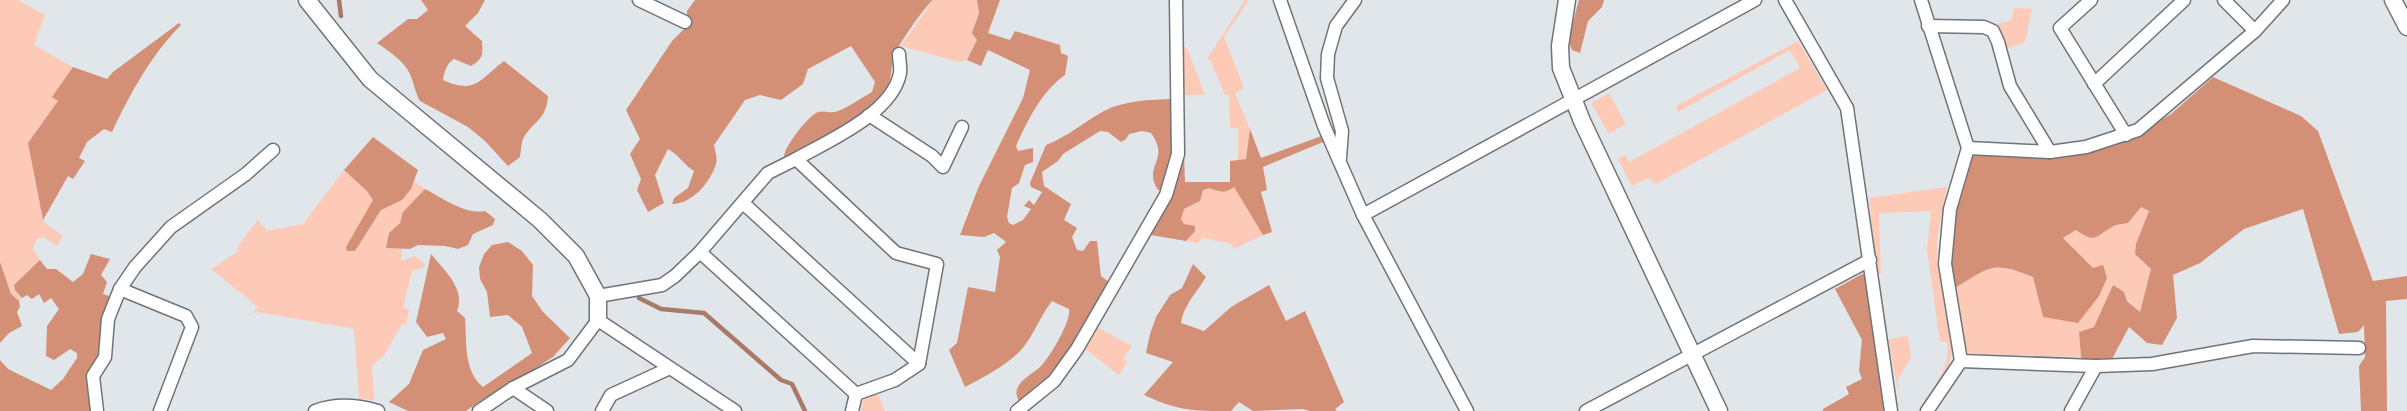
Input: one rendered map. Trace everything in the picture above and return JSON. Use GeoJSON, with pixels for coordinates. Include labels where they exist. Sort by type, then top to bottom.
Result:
{"type":"FeatureCollection","features":[{"type":"Feature","properties":{"kind":"street"},"geometry":{"type":"LineString","coordinates":[[307,0],[370,79],[559,238],[576,256],[598,296],[598,320],[568,360],[512,388],[479,411]]}},
{"type":"Feature","properties":{"kind":"street"},"geometry":{"type":"LineString","coordinates":[[639,0],[685,22]]}},
{"type":"Feature","properties":{"kind":"street"},"geometry":{"type":"LineString","coordinates":[[1017,411],[1054,381],[1077,349],[1166,195],[1178,154],[1176,0]]}},
{"type":"Feature","properties":{"kind":"street"},"geometry":{"type":"LineString","coordinates":[[1280,0],[1324,126],[1363,215],[1467,411]]}},
{"type":"Feature","properties":{"kind":"street"},"geometry":{"type":"LineString","coordinates":[[1340,161],[1342,131],[1327,78],[1328,54],[1336,26],[1355,0]]}},
{"type":"Feature","properties":{"kind":"street"},"geometry":{"type":"LineString","coordinates":[[1567,0],[1560,46],[1561,68],[1573,100],[1719,411]]}},
{"type":"Feature","properties":{"kind":"street"},"geometry":{"type":"LineString","coordinates":[[1363,215],[1755,0]]}},
{"type":"Feature","properties":{"kind":"street"},"geometry":{"type":"LineString","coordinates":[[1785,0],[1847,108],[1891,411]]}},
{"type":"Feature","properties":{"kind":"street"},"geometry":{"type":"LineString","coordinates":[[1921,0],[1968,148],[1950,210],[1945,264],[1950,307],[1961,361],[1928,411]]}},
{"type":"Feature","properties":{"kind":"street"},"geometry":{"type":"LineString","coordinates":[[2090,0],[2060,28],[2126,136]]}},
{"type":"Feature","properties":{"kind":"street"},"geometry":{"type":"LineString","coordinates":[[2094,84],[2184,0]]}},
{"type":"Feature","properties":{"kind":"street"},"geometry":{"type":"LineString","coordinates":[[2224,0],[2255,31]]}},
{"type":"Feature","properties":{"kind":"street"},"geometry":{"type":"LineString","coordinates":[[1968,148],[2050,152],[2086,147],[2126,136],[2138,130],[2255,31],[2283,0]]}},
{"type":"Feature","properties":{"kind":"street"},"geometry":{"type":"LineString","coordinates":[[2393,0],[2407,27]]}},
{"type":"Feature","properties":{"kind":"street"},"geometry":{"type":"LineString","coordinates":[[1928,26],[1984,26],[1993,31],[1998,42],[2010,86],[2050,152]]}},
{"type":"Feature","properties":{"kind":"street"},"geometry":{"type":"LineString","coordinates":[[598,296],[662,285],[675,276],[700,252],[768,172],[796,159],[881,106],[894,88],[901,73],[899,54]]}},
{"type":"Feature","properties":{"kind":"street"},"geometry":{"type":"LineString","coordinates":[[869,115],[932,156],[943,167],[962,126]]}},
{"type":"Feature","properties":{"kind":"street"},"geometry":{"type":"LineString","coordinates":[[97,411],[93,376],[105,357],[108,319],[120,289],[134,267],[171,227],[246,174],[273,150]]}},
{"type":"Feature","properties":{"kind":"street"},"geometry":{"type":"LineString","coordinates":[[796,159],[896,253],[937,264],[919,364],[895,380],[856,394]]}},
{"type":"Feature","properties":{"kind":"street"},"geometry":{"type":"LineString","coordinates":[[743,203],[919,364]]}},
{"type":"Feature","properties":{"kind":"street"},"geometry":{"type":"LineString","coordinates":[[700,252],[856,394]]}},
{"type":"Feature","properties":{"kind":"street"},"geometry":{"type":"LineString","coordinates":[[1586,411],[1870,260]]}},
{"type":"Feature","properties":{"kind":"street"},"geometry":{"type":"LineString","coordinates":[[120,289],[186,316],[192,327],[160,411]]}},
{"type":"Feature","properties":{"kind":"street"},"geometry":{"type":"LineString","coordinates":[[598,320],[735,411]]}},
{"type":"Feature","properties":{"kind":"street"},"geometry":{"type":"LineString","coordinates":[[1961,361],[2096,366],[2152,364],[2253,346],[2358,348]]}},
{"type":"Feature","properties":{"kind":"street"},"geometry":{"type":"LineString","coordinates":[[2071,411],[2096,366]]}},
{"type":"Feature","properties":{"kind":"street"},"geometry":{"type":"LineString","coordinates":[[602,411],[611,395],[670,368]]}},
{"type":"Feature","properties":{"kind":"street"},"geometry":{"type":"LineString","coordinates":[[512,388],[547,411]]}},
{"type":"Feature","properties":{"kind":"street"},"geometry":{"type":"LineString","coordinates":[[852,411],[856,394]]}},
{"type":"Feature","properties":{"kind":"street"},"geometry":{"type":"LineString","coordinates":[[315,411],[342,405],[361,406],[378,411]]}},
{"type":"Feature","properties":{"kind":"shaded area"},"geometry":{"type":"Polygon","coordinates":[[[0,0],[18,0],[45,15],[34,45],[73,67],[53,97],[58,101],[33,172],[44,222],[63,236],[57,246],[43,237],[37,239],[33,249],[40,260],[14,285],[15,290],[22,298],[19,301],[11,294],[0,262],[0,0]]]}},
{"type":"Feature","properties":{"kind":"shaded area"},"geometry":{"type":"Polygon","coordinates":[[[421,0],[485,0],[478,13],[465,26],[482,41],[480,58],[471,66],[454,59],[446,68],[443,80],[463,86],[477,83],[504,61],[548,96],[545,111],[523,139],[520,157],[508,166],[485,141],[468,127],[420,101],[407,69],[396,57],[377,43],[408,19],[417,19],[428,10],[421,0]]]}},
{"type":"Feature","properties":{"kind":"shaded area"},"geometry":{"type":"Polygon","coordinates":[[[695,0],[933,0],[900,44],[894,57],[890,81],[886,90],[867,112],[840,130],[784,157],[792,139],[803,125],[818,112],[838,111],[872,92],[875,82],[851,46],[808,69],[803,84],[781,100],[760,95],[745,100],[714,145],[717,162],[705,185],[693,196],[679,203],[672,204],[674,198],[688,188],[694,171],[668,149],[655,175],[664,203],[648,212],[637,190],[641,179],[630,154],[640,139],[626,110],[672,41],[687,26],[687,11],[695,0]]]}},
{"type":"Feature","properties":{"kind":"shaded area"},"geometry":{"type":"Polygon","coordinates":[[[933,0],[977,0],[979,13],[972,33],[977,40],[967,60],[958,62],[901,46],[933,0]]]}},
{"type":"Feature","properties":{"kind":"shaded area"},"geometry":{"type":"Polygon","coordinates":[[[977,0],[1000,0],[988,33],[1010,40],[1015,31],[1060,45],[1061,53],[1068,56],[1065,75],[1042,98],[1030,117],[1016,146],[1018,151],[1033,148],[1033,162],[1025,165],[1019,183],[1012,188],[1007,217],[1009,223],[1013,225],[1023,220],[1031,209],[1024,206],[1029,200],[1034,205],[1042,192],[1031,187],[1030,183],[1046,145],[1112,107],[1138,101],[1173,99],[1175,153],[1164,191],[1158,190],[1154,182],[1153,174],[1158,157],[1156,142],[1151,133],[1142,131],[1129,134],[1121,142],[1108,132],[1100,131],[1063,154],[1058,161],[1042,172],[1044,186],[1071,204],[1064,220],[1077,228],[1072,237],[1077,250],[1083,251],[1090,241],[1097,241],[1101,276],[1109,282],[1066,355],[1044,381],[1019,402],[1016,393],[1017,389],[1049,356],[1064,330],[1069,309],[1052,301],[1029,339],[1015,356],[1002,366],[965,387],[949,350],[957,343],[968,287],[995,292],[1000,257],[997,250],[1006,242],[994,233],[984,237],[960,235],[979,186],[1023,98],[1030,70],[988,50],[981,66],[967,60],[977,40],[972,33],[979,13],[977,0]]]}},
{"type":"Feature","properties":{"kind":"shaded area"},"geometry":{"type":"Polygon","coordinates":[[[1245,0],[1249,0],[1224,37],[1244,88],[1235,93],[1250,129],[1246,159],[1238,161],[1238,128],[1230,128],[1229,95],[1225,95],[1211,62],[1207,59],[1245,0]]]}},
{"type":"Feature","properties":{"kind":"shaded area"},"geometry":{"type":"Polygon","coordinates":[[[1579,0],[1604,0],[1602,7],[1588,21],[1580,53],[1572,50],[1568,40],[1579,0]]]}},
{"type":"Feature","properties":{"kind":"shaded area"},"geometry":{"type":"Polygon","coordinates":[[[2014,8],[2032,9],[2025,42],[2006,49],[2004,38],[1997,24],[2011,21],[2014,8]]]}},
{"type":"Feature","properties":{"kind":"shaded area"},"geometry":{"type":"Polygon","coordinates":[[[179,23],[181,25],[160,49],[142,76],[112,132],[104,129],[87,142],[79,158],[85,161],[73,179],[68,176],[43,220],[28,143],[58,101],[52,97],[73,67],[107,79],[113,72],[179,23]]]}},
{"type":"Feature","properties":{"kind":"shaded area"},"geometry":{"type":"Polygon","coordinates":[[[1798,41],[1827,90],[1656,184],[1648,178],[1632,186],[1618,159],[1625,155],[1629,162],[1800,68],[1790,50],[1678,112],[1676,106],[1798,41]]]}},
{"type":"Feature","properties":{"kind":"shaded area"},"geometry":{"type":"Polygon","coordinates":[[[1181,45],[1187,48],[1205,95],[1183,95],[1181,45]]]}},
{"type":"Feature","properties":{"kind":"shaded area"},"geometry":{"type":"Polygon","coordinates":[[[2213,77],[2301,116],[2318,131],[2373,281],[2407,276],[2407,299],[2386,301],[2387,411],[2361,411],[2359,366],[2365,357],[2364,325],[2358,332],[2339,334],[2303,209],[2244,229],[2200,263],[2173,275],[2177,318],[2162,345],[2147,343],[2129,327],[2112,359],[2088,362],[2081,357],[2079,332],[2094,327],[2113,285],[2124,292],[2127,301],[2140,312],[2151,269],[2135,254],[2136,244],[2149,211],[2141,207],[2128,223],[2114,226],[2095,238],[2088,237],[2076,230],[2063,238],[2093,268],[2103,265],[2107,278],[2099,296],[2078,323],[2043,317],[2033,277],[2008,269],[1991,268],[1953,289],[1950,257],[1957,196],[1971,156],[2074,154],[2137,134],[2171,114],[2213,77]]]}},
{"type":"Feature","properties":{"kind":"shaded area"},"geometry":{"type":"Polygon","coordinates":[[[1609,93],[1626,124],[1609,134],[1591,103],[1609,93]]]}},
{"type":"Feature","properties":{"kind":"shaded area"},"geometry":{"type":"Polygon","coordinates":[[[1250,129],[1261,158],[1327,134],[1328,140],[1263,167],[1267,190],[1261,192],[1272,232],[1263,235],[1234,187],[1225,191],[1209,188],[1203,190],[1200,201],[1184,209],[1181,219],[1184,224],[1195,226],[1195,231],[1186,241],[1151,235],[1169,198],[1184,156],[1185,182],[1230,182],[1230,161],[1246,159],[1250,129]]]}},
{"type":"Feature","properties":{"kind":"shaded area"},"geometry":{"type":"Polygon","coordinates":[[[373,137],[418,170],[411,189],[402,200],[381,210],[355,251],[347,251],[346,247],[373,200],[367,191],[344,170],[373,137]]]}},
{"type":"Feature","properties":{"kind":"shaded area"},"geometry":{"type":"Polygon","coordinates":[[[344,170],[368,191],[374,200],[346,247],[355,251],[381,210],[411,189],[414,181],[425,189],[403,212],[400,223],[389,233],[386,248],[402,249],[401,261],[415,256],[423,262],[425,267],[412,271],[403,307],[409,310],[406,325],[402,324],[385,354],[372,366],[374,400],[359,399],[354,329],[258,312],[251,314],[258,307],[211,269],[238,251],[239,244],[258,220],[267,231],[303,224],[344,170]]]}},
{"type":"Feature","properties":{"kind":"shaded area"},"geometry":{"type":"Polygon","coordinates":[[[1209,187],[1234,187],[1263,235],[1234,249],[1231,244],[1203,238],[1198,243],[1186,241],[1195,231],[1184,224],[1181,219],[1184,209],[1200,201],[1203,190],[1209,187]]]}},
{"type":"Feature","properties":{"kind":"shaded area"},"geometry":{"type":"Polygon","coordinates":[[[1947,187],[1937,239],[1937,263],[1952,353],[1940,383],[1922,411],[1918,411],[1939,379],[1946,361],[1947,352],[1947,342],[1940,342],[1927,250],[1931,211],[1879,213],[1881,274],[1876,274],[1869,198],[1947,187]]]}},
{"type":"Feature","properties":{"kind":"shaded area"},"geometry":{"type":"Polygon","coordinates":[[[425,189],[446,201],[470,211],[485,211],[495,219],[493,225],[473,234],[468,245],[458,249],[445,246],[418,245],[410,249],[386,248],[389,233],[400,223],[403,212],[425,189]]]}},
{"type":"Feature","properties":{"kind":"shaded area"},"geometry":{"type":"Polygon","coordinates":[[[2141,207],[2149,211],[2136,244],[2151,269],[2140,312],[2113,285],[2094,327],[2079,332],[2081,357],[1970,354],[1964,347],[1953,289],[1991,268],[2019,272],[2033,277],[2043,317],[2093,269],[2063,238],[2076,230],[2091,238],[2098,236],[2114,226],[2128,223],[2141,207]]]}},
{"type":"Feature","properties":{"kind":"shaded area"},"geometry":{"type":"Polygon","coordinates":[[[508,242],[522,251],[533,265],[532,296],[543,312],[570,338],[553,357],[500,392],[480,401],[466,411],[408,411],[389,402],[409,384],[423,350],[446,339],[443,333],[427,337],[416,322],[431,254],[452,280],[459,295],[457,311],[465,318],[469,364],[472,372],[483,387],[532,353],[522,327],[508,315],[490,317],[487,292],[480,279],[479,267],[484,254],[492,245],[508,242]]]}},
{"type":"Feature","properties":{"kind":"shaded area"},"geometry":{"type":"Polygon","coordinates":[[[91,254],[110,259],[101,275],[107,282],[103,294],[112,297],[106,313],[94,411],[0,411],[0,360],[8,369],[51,390],[63,379],[77,358],[77,353],[70,349],[54,360],[46,356],[47,326],[59,309],[51,298],[44,303],[39,294],[32,299],[27,295],[22,298],[15,290],[14,285],[40,260],[47,269],[56,269],[73,282],[83,274],[91,254]]]}},
{"type":"Feature","properties":{"kind":"shaded area"},"geometry":{"type":"Polygon","coordinates":[[[0,262],[11,294],[19,301],[20,307],[17,312],[22,326],[9,333],[0,343],[0,262]]]}},
{"type":"Feature","properties":{"kind":"shaded area"},"geometry":{"type":"Polygon","coordinates":[[[1193,264],[1206,277],[1187,305],[1181,323],[1204,331],[1231,307],[1269,285],[1286,321],[1305,311],[1344,402],[1335,409],[1337,411],[1310,411],[1303,409],[1253,411],[1239,402],[1231,411],[1196,410],[1177,407],[1144,395],[1173,362],[1146,353],[1156,317],[1170,295],[1182,288],[1193,264]]]}},
{"type":"Feature","properties":{"kind":"shaded area"},"geometry":{"type":"Polygon","coordinates":[[[1862,274],[1867,276],[1886,411],[1823,411],[1823,409],[1849,394],[1846,387],[1862,379],[1859,371],[1862,340],[1835,289],[1862,274]]]}},
{"type":"Feature","properties":{"kind":"shaded area"},"geometry":{"type":"Polygon","coordinates":[[[1095,326],[1132,346],[1123,359],[1127,362],[1119,375],[1083,347],[1095,326]]]}},
{"type":"Feature","properties":{"kind":"shaded area"},"geometry":{"type":"Polygon","coordinates":[[[1908,336],[1911,358],[1898,379],[1899,394],[1888,339],[1908,336]]]}},
{"type":"Feature","properties":{"kind":"shaded area"},"geometry":{"type":"Polygon","coordinates":[[[877,393],[885,411],[861,411],[864,399],[877,393]]]}},
{"type":"Feature","properties":{"kind":"waterway"},"geometry":{"type":"LineString","coordinates":[[339,0],[341,16]]}},
{"type":"Feature","properties":{"kind":"waterway"},"geometry":{"type":"LineString","coordinates":[[639,298],[661,309],[704,313],[781,380],[792,384],[805,411]]}}]}
